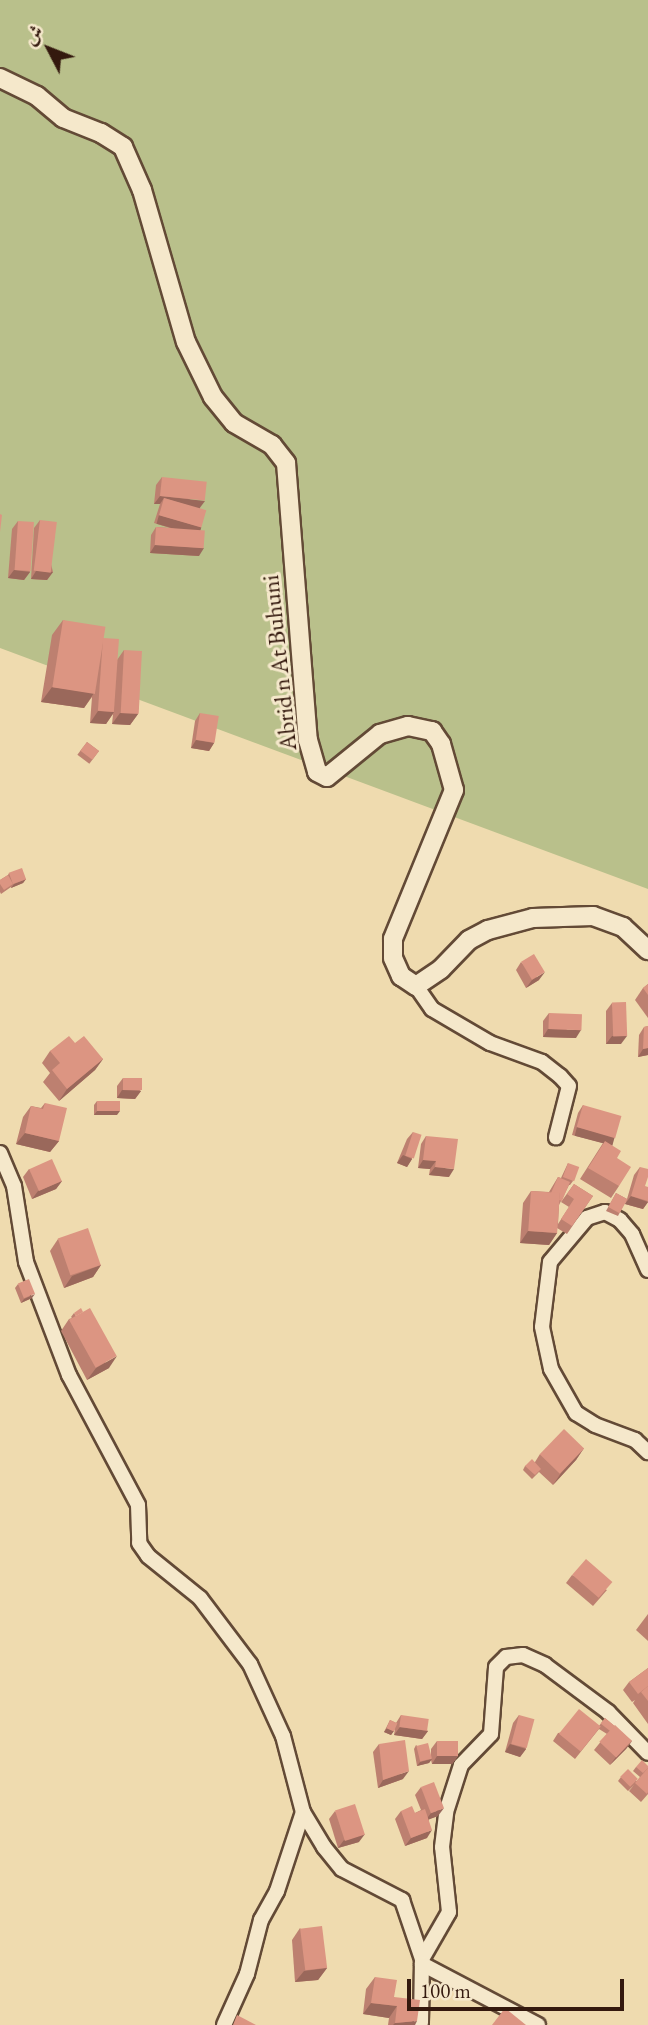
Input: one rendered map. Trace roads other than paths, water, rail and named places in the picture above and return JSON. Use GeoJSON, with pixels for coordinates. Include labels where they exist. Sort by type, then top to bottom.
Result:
{"type":"FeatureCollection","features":[{"type":"Feature","properties":{"kind":"street","name":"Abrid n At Buhuni"},"geometry":{"type":"LineString","coordinates":[[0,78],[37,96],[63,118],[102,133],[123,147],[142,190],[186,342],[213,397],[234,423],[272,445],[286,463],[309,740],[317,772],[327,777],[380,734],[408,726],[432,731],[441,744],[453,790],[393,939],[393,958],[401,976],[416,986]]}},
{"type":"Feature","properties":{"kind":"street"},"geometry":{"type":"LineString","coordinates":[[556,1138],[569,1086],[560,1076],[542,1062],[490,1043],[432,1009],[416,986],[442,969],[469,940],[488,930],[533,918],[593,916],[623,927],[648,950]]}},
{"type":"Feature","properties":{"kind":"street"},"geometry":{"type":"LineString","coordinates":[[0,1153],[14,1186],[26,1262],[69,1375],[138,1505],[139,1543],[148,1556],[200,1598],[250,1664],[283,1736],[303,1812],[342,1869],[394,1892],[402,1900],[422,1962],[421,2023]]}},
{"type":"Feature","properties":{"kind":"street"},"geometry":{"type":"LineString","coordinates":[[648,1269],[632,1234],[620,1220],[605,1212],[587,1218],[550,1262],[542,1327],[551,1369],[576,1413],[595,1425],[635,1440],[648,1452]]}},
{"type":"Feature","properties":{"kind":"street"},"geometry":{"type":"LineString","coordinates":[[422,1962],[449,1912],[442,1847],[448,1804],[461,1765],[491,1734],[496,1667],[506,1657],[523,1655],[545,1665],[608,1712],[648,1753]]}},
{"type":"Feature","properties":{"kind":"street"},"geometry":{"type":"LineString","coordinates":[[225,2025],[247,1974],[261,1920],[278,1891],[303,1812]]}},
{"type":"Feature","properties":{"kind":"street"},"geometry":{"type":"LineString","coordinates":[[422,1962],[538,2025]]}}]}
